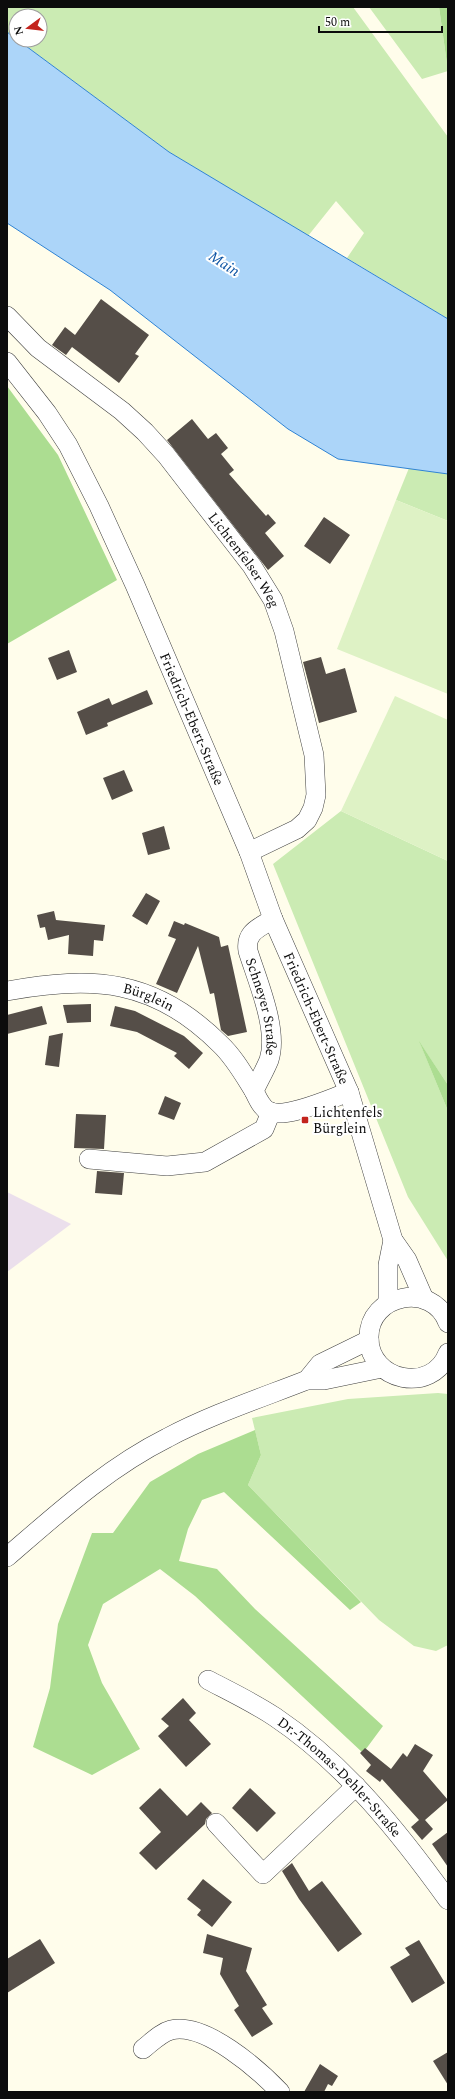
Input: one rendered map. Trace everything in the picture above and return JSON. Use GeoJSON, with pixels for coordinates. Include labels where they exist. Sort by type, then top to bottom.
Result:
{"type":"FeatureCollection","features":[{"type":"Feature","properties":{"kind":"street","name":"Lichtenfelser Weg"},"geometry":{"type":"LineString","coordinates":[[7,316],[38,348],[122,411],[145,432],[166,455],[247,559],[273,600],[284,631],[314,755],[316,795],[310,814],[297,829],[249,852]]}},
{"type":"Feature","properties":{"kind":"street","name":"Friedrich-Ebert-Straße"},"geometry":{"type":"LineString","coordinates":[[7,362],[58,429],[99,506],[135,585],[249,852],[273,919],[349,1092],[393,1240]]}},
{"type":"Feature","properties":{"kind":"street","name":"Schneyer Straße"},"geometry":{"type":"LineString","coordinates":[[254,1091],[269,1059],[272,1044],[268,1016],[248,950],[247,940],[250,932],[273,919]]}},
{"type":"Feature","properties":{"kind":"street","name":"Bürglein"},"geometry":{"type":"LineString","coordinates":[[7,992],[60,983],[88,982],[119,985],[151,996],[181,1013],[221,1044],[254,1091]]}},
{"type":"Feature","properties":{"kind":"street"},"geometry":{"type":"LineString","coordinates":[[254,1091],[262,1106],[275,1113],[298,1110],[349,1092]]}},
{"type":"Feature","properties":{"kind":"street"},"geometry":{"type":"LineString","coordinates":[[89,1159],[167,1166],[205,1162],[264,1129],[272,1112]]}},
{"type":"Feature","properties":{"kind":"street"},"geometry":{"type":"LineString","coordinates":[[393,1240],[407,1260],[424,1299],[441,1312],[448,1323]]}},
{"type":"Feature","properties":{"kind":"street"},"geometry":{"type":"LineString","coordinates":[[388,1303],[388,1265],[393,1240]]}},
{"type":"Feature","properties":{"kind":"street"},"geometry":{"type":"LineString","coordinates":[[424,1299],[406,1297],[388,1303],[375,1317],[371,1326],[369,1340],[372,1355],[382,1368],[391,1374],[406,1379],[422,1377],[441,1366]]}},
{"type":"Feature","properties":{"kind":"street"},"geometry":{"type":"LineString","coordinates":[[307,1380],[320,1364],[369,1340]]}},
{"type":"Feature","properties":{"kind":"street"},"geometry":{"type":"LineString","coordinates":[[7,1557],[67,1505],[130,1459],[166,1438],[204,1419],[307,1380],[324,1380],[382,1368]]}},
{"type":"Feature","properties":{"kind":"street","name":"Dr.-Thomas-Dehler-Straße"},"geometry":{"type":"LineString","coordinates":[[208,1680],[275,1717],[309,1743],[356,1786],[371,1800],[448,1900]]}},
{"type":"Feature","properties":{"kind":"street"},"geometry":{"type":"LineString","coordinates":[[216,1823],[263,1874],[356,1786]]}},
{"type":"Feature","properties":{"kind":"street"},"geometry":{"type":"LineString","coordinates":[[143,2049],[161,2034],[172,2030],[189,2029],[218,2042],[262,2074],[280,2092]]}},
{"type":"Feature","properties":{"kind":"shaded area"},"geometry":{"type":"Polygon","coordinates":[[[7,1192],[71,1224],[7,1272],[7,1192]]]}},
{"type":"Feature","properties":{"kind":"green space"},"geometry":{"type":"Polygon","coordinates":[[[7,7],[353,7],[448,137],[448,319],[347,258],[364,233],[336,201],[308,236],[169,152],[29,48],[48,48],[48,8],[8,8],[8,33],[7,7]]]}},
{"type":"Feature","properties":{"kind":"green space"},"geometry":{"type":"Polygon","coordinates":[[[369,7],[439,7],[448,71],[422,79],[369,7]]]}},
{"type":"Feature","properties":{"kind":"green space"},"geometry":{"type":"Polygon","coordinates":[[[439,7],[448,7],[448,71],[439,7]]]}},
{"type":"Feature","properties":{"kind":"green space"},"geometry":{"type":"Polygon","coordinates":[[[7,386],[58,455],[117,580],[7,644],[7,386]]]}},
{"type":"Feature","properties":{"kind":"green space"},"geometry":{"type":"Polygon","coordinates":[[[409,468],[448,474],[448,521],[396,500],[409,468]]]}},
{"type":"Feature","properties":{"kind":"green space"},"geometry":{"type":"Polygon","coordinates":[[[396,500],[448,521],[448,694],[337,649],[396,500]]]}},
{"type":"Feature","properties":{"kind":"green space"},"geometry":{"type":"Polygon","coordinates":[[[395,696],[448,720],[448,861],[341,811],[395,696]]]}},
{"type":"Feature","properties":{"kind":"green space"},"geometry":{"type":"Polygon","coordinates":[[[341,811],[448,861],[448,1085],[420,1043],[448,1111],[448,1261],[408,1197],[273,864],[341,811]]]}},
{"type":"Feature","properties":{"kind":"green space"},"geometry":{"type":"Polygon","coordinates":[[[419,1041],[448,1085],[448,1111],[419,1041]]]}},
{"type":"Feature","properties":{"kind":"green space"},"geometry":{"type":"Polygon","coordinates":[[[438,1393],[448,1394],[448,1645],[436,1651],[414,1646],[379,1620],[248,1485],[261,1455],[252,1418],[348,1399],[438,1393]]]}},
{"type":"Feature","properties":{"kind":"green space"},"geometry":{"type":"Polygon","coordinates":[[[255,1430],[261,1455],[248,1485],[361,1602],[350,1610],[224,1492],[202,1500],[188,1529],[179,1561],[217,1569],[255,1609],[383,1726],[363,1753],[195,1596],[160,1569],[103,1604],[88,1645],[102,1683],[140,1749],[92,1775],[33,1747],[50,1688],[58,1624],[92,1533],[113,1533],[150,1482],[198,1454],[255,1430]]]}},
{"type":"Feature","properties":{"kind":"water","name":"Main"},"geometry":{"type":"Polygon","coordinates":[[[7,32],[8,48],[29,48],[169,152],[448,319],[448,474],[338,459],[288,429],[110,290],[7,223],[7,32]]]}},
{"type":"Feature","properties":{"kind":"building"},"geometry":{"type":"Polygon","coordinates":[[[101,299],[149,335],[135,354],[139,356],[119,383],[72,347],[66,355],[52,345],[65,327],[75,335],[101,299]]]}},
{"type":"Feature","properties":{"kind":"building"},"geometry":{"type":"Polygon","coordinates":[[[192,419],[208,439],[216,433],[228,448],[221,454],[234,470],[229,474],[266,516],[268,514],[276,523],[265,533],[284,556],[268,570],[167,440],[192,419]]]}},
{"type":"Feature","properties":{"kind":"building"},"geometry":{"type":"Polygon","coordinates":[[[324,517],[350,535],[330,564],[304,546],[324,517]]]}},
{"type":"Feature","properties":{"kind":"building"},"geometry":{"type":"Polygon","coordinates":[[[69,650],[77,672],[57,680],[48,658],[69,650]]]}},
{"type":"Feature","properties":{"kind":"building"},"geometry":{"type":"Polygon","coordinates":[[[321,657],[326,674],[345,668],[357,712],[319,723],[303,662],[321,657]]]}},
{"type":"Feature","properties":{"kind":"building"},"geometry":{"type":"Polygon","coordinates":[[[147,690],[153,704],[107,723],[108,726],[86,735],[77,712],[109,698],[112,705],[147,690]]]}},
{"type":"Feature","properties":{"kind":"building"},"geometry":{"type":"Polygon","coordinates":[[[124,770],[133,791],[112,800],[103,778],[124,770]]]}},
{"type":"Feature","properties":{"kind":"building"},"geometry":{"type":"Polygon","coordinates":[[[164,826],[170,849],[148,855],[142,833],[164,826]]]}},
{"type":"Feature","properties":{"kind":"building"},"geometry":{"type":"Polygon","coordinates":[[[146,893],[160,901],[147,925],[132,916],[146,893]]]}},
{"type":"Feature","properties":{"kind":"building"},"geometry":{"type":"Polygon","coordinates":[[[54,911],[56,920],[105,925],[103,941],[94,940],[93,956],[68,954],[69,935],[48,940],[45,927],[40,928],[37,915],[54,911]]]}},
{"type":"Feature","properties":{"kind":"building"},"geometry":{"type":"Polygon","coordinates":[[[174,921],[184,925],[185,923],[219,937],[221,947],[228,945],[247,1032],[228,1036],[221,1030],[214,993],[210,994],[198,946],[177,993],[156,984],[176,939],[168,936],[174,921]]]}},
{"type":"Feature","properties":{"kind":"building"},"geometry":{"type":"Polygon","coordinates":[[[91,1004],[91,1022],[67,1023],[63,1005],[91,1004]]]}},
{"type":"Feature","properties":{"kind":"building"},"geometry":{"type":"Polygon","coordinates":[[[42,1006],[47,1024],[7,1034],[7,1015],[42,1006]]]}},
{"type":"Feature","properties":{"kind":"building"},"geometry":{"type":"Polygon","coordinates":[[[115,1006],[135,1011],[184,1036],[203,1053],[189,1069],[174,1056],[177,1053],[137,1032],[110,1026],[115,1006]]]}},
{"type":"Feature","properties":{"kind":"building"},"geometry":{"type":"Polygon","coordinates":[[[63,1033],[59,1067],[45,1065],[49,1036],[63,1033]]]}},
{"type":"Feature","properties":{"kind":"building"},"geometry":{"type":"Polygon","coordinates":[[[165,1096],[181,1103],[174,1120],[158,1114],[165,1096]]]}},
{"type":"Feature","properties":{"kind":"building"},"geometry":{"type":"Polygon","coordinates":[[[76,1114],[106,1115],[104,1149],[74,1148],[76,1114]]]}},
{"type":"Feature","properties":{"kind":"building"},"geometry":{"type":"Polygon","coordinates":[[[97,1171],[124,1173],[122,1195],[95,1193],[97,1171]]]}},
{"type":"Feature","properties":{"kind":"building"},"geometry":{"type":"Polygon","coordinates":[[[183,1698],[196,1713],[189,1720],[211,1744],[186,1767],[158,1736],[169,1726],[161,1719],[183,1698]]]}},
{"type":"Feature","properties":{"kind":"building"},"geometry":{"type":"Polygon","coordinates":[[[415,1744],[433,1755],[423,1771],[448,1800],[425,1820],[433,1829],[422,1840],[411,1827],[419,1820],[382,1779],[380,1782],[366,1771],[371,1765],[360,1753],[365,1748],[391,1769],[403,1753],[407,1757],[415,1744]]]}},
{"type":"Feature","properties":{"kind":"building"},"geometry":{"type":"Polygon","coordinates":[[[160,1788],[187,1816],[201,1802],[212,1813],[206,1819],[205,1824],[156,1870],[139,1853],[161,1832],[139,1808],[160,1788]]]}},
{"type":"Feature","properties":{"kind":"building"},"geometry":{"type":"Polygon","coordinates":[[[250,1788],[276,1813],[257,1832],[232,1808],[250,1788]]]}},
{"type":"Feature","properties":{"kind":"building"},"geometry":{"type":"Polygon","coordinates":[[[448,1832],[448,1867],[432,1844],[448,1832]]]}},
{"type":"Feature","properties":{"kind":"building"},"geometry":{"type":"Polygon","coordinates":[[[292,1863],[309,1891],[322,1881],[362,1934],[338,1952],[299,1899],[282,1871],[292,1863]]]}},
{"type":"Feature","properties":{"kind":"building"},"geometry":{"type":"Polygon","coordinates":[[[203,1879],[232,1902],[212,1927],[197,1915],[201,1910],[187,1899],[203,1879]]]}},
{"type":"Feature","properties":{"kind":"building"},"geometry":{"type":"Polygon","coordinates":[[[207,1934],[252,1948],[246,1971],[267,2005],[262,2008],[273,2024],[252,2037],[234,2010],[239,2006],[220,1974],[223,1958],[203,1953],[207,1934]]]}},
{"type":"Feature","properties":{"kind":"building"},"geometry":{"type":"Polygon","coordinates":[[[40,1939],[55,1963],[7,1993],[7,1959],[40,1939]]]}},
{"type":"Feature","properties":{"kind":"building"},"geometry":{"type":"Polygon","coordinates":[[[419,1940],[445,1983],[412,2003],[390,1967],[410,1955],[405,1948],[419,1940]]]}},
{"type":"Feature","properties":{"kind":"building"},"geometry":{"type":"Polygon","coordinates":[[[448,2052],[448,2085],[433,2061],[448,2052]]]}},
{"type":"Feature","properties":{"kind":"building"},"geometry":{"type":"Polygon","coordinates":[[[320,2064],[338,2076],[332,2086],[328,2084],[324,2092],[304,2092],[320,2064]]]}},
{"type":"Feature","properties":{"kind":"place","name":"Lichtenfels Bürglein"},"geometry":{"type":"Point","coordinates":[305,1120]}}]}
